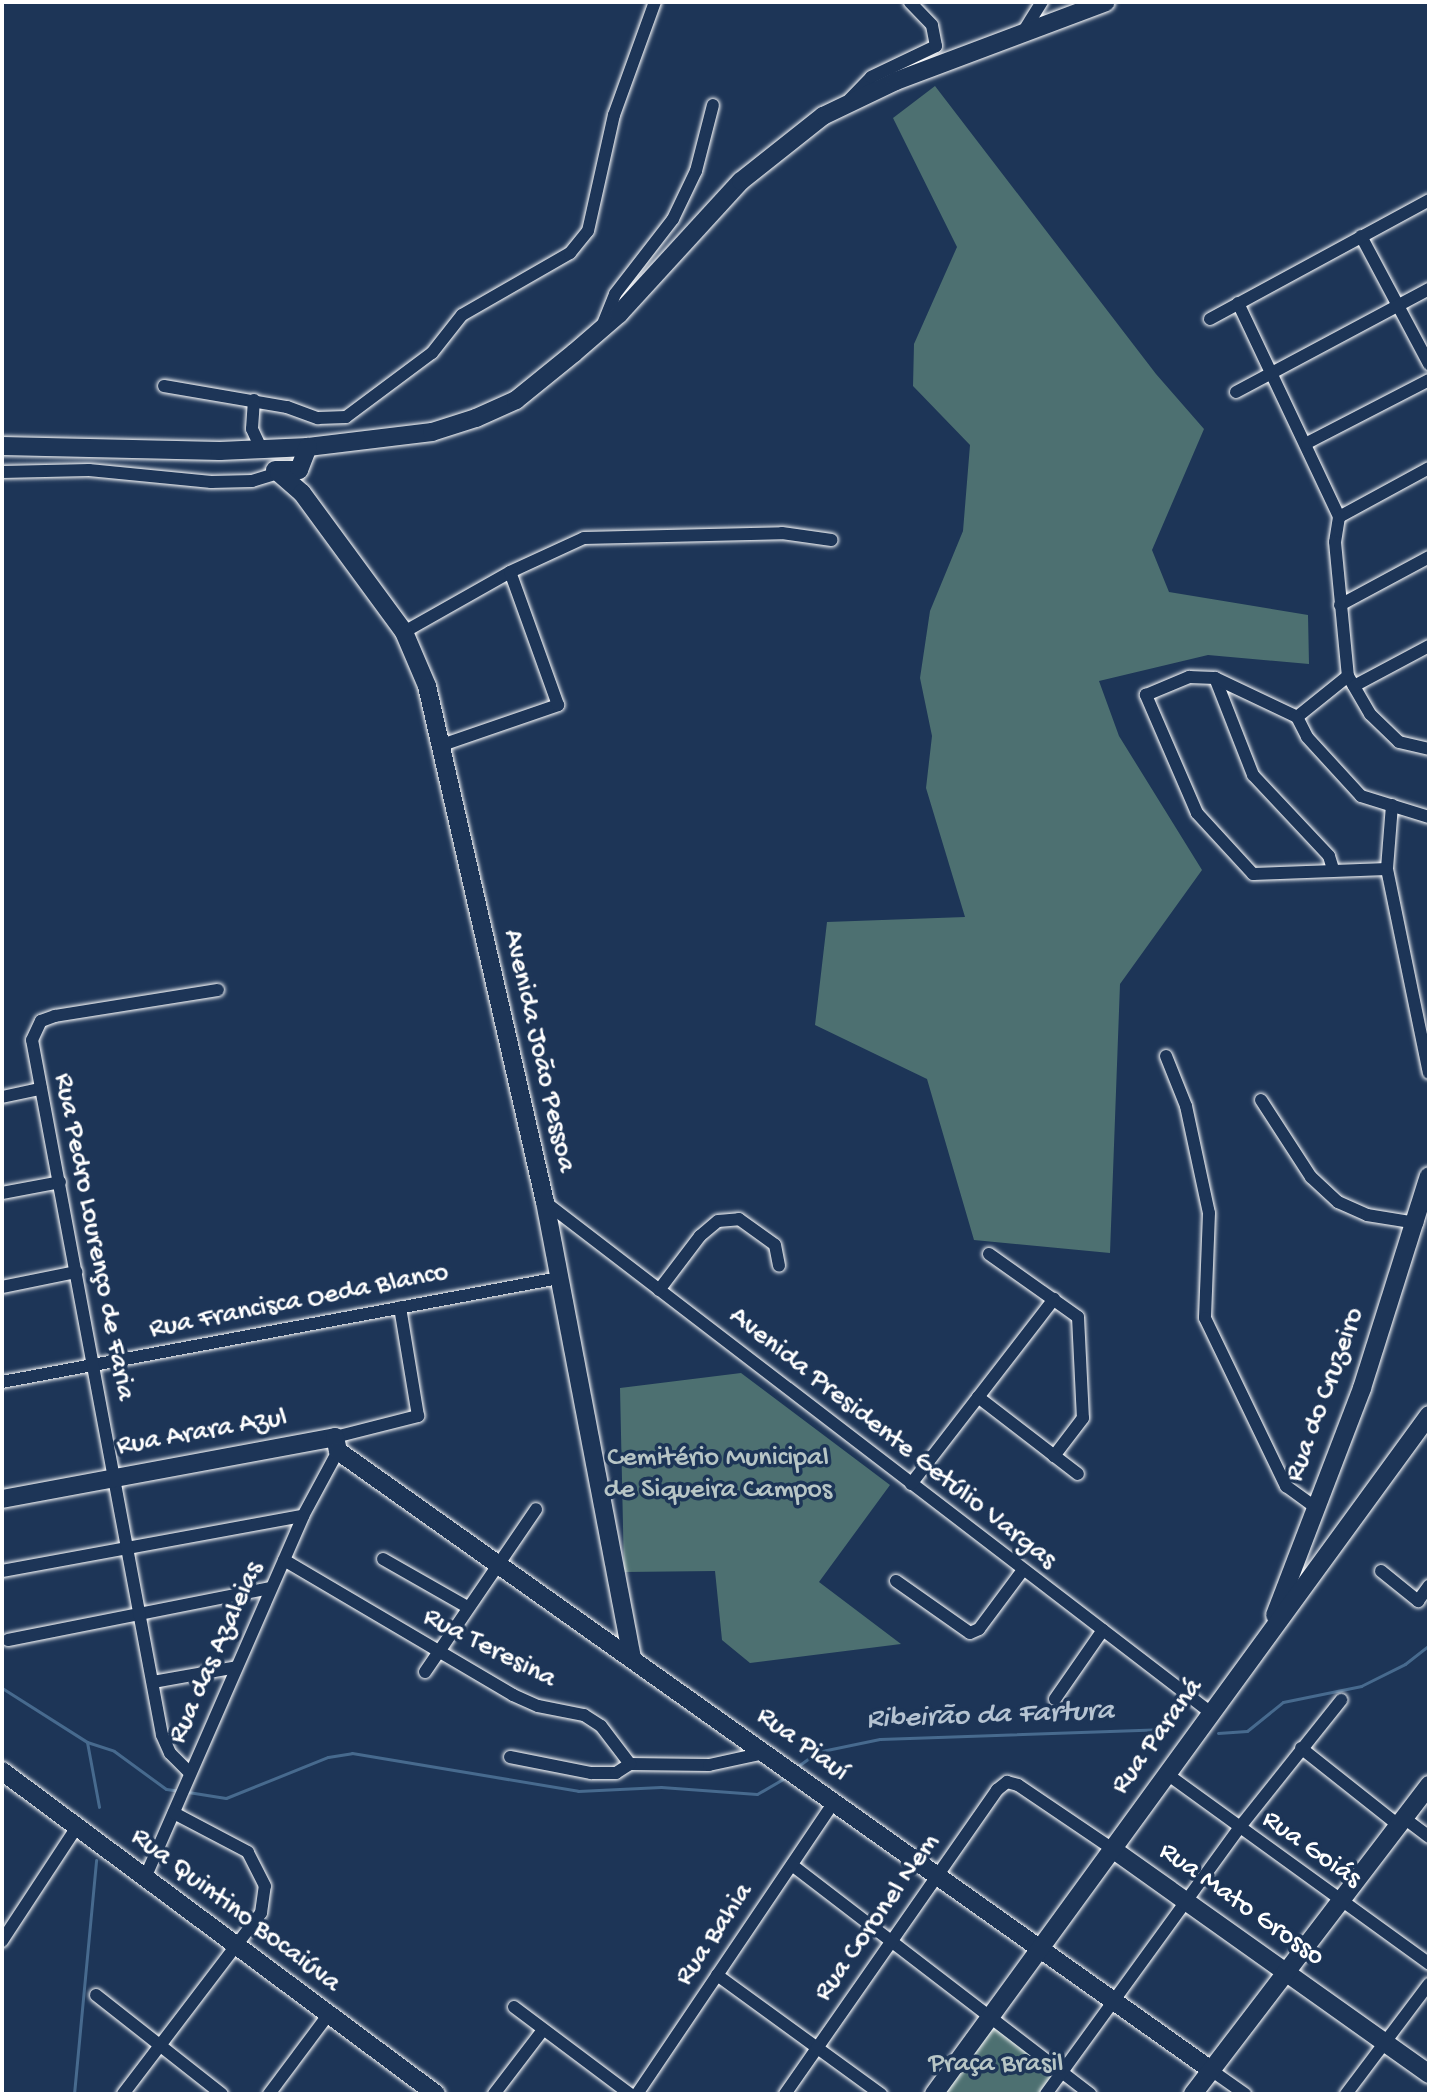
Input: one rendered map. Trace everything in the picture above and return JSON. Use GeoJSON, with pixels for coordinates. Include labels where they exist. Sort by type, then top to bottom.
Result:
{"type":"FeatureCollection","features":[{"type":"Feature","properties":{"kind":"street"},"geometry":{"type":"LineString","coordinates":[[164,386],[254,400],[318,418],[346,417],[432,353],[462,315],[548,270],[588,231],[614,115],[655,2]]}},
{"type":"Feature","properties":{"kind":"street"},"geometry":{"type":"LineString","coordinates":[[848,102],[871,77],[936,46],[932,25],[910,2]]}},
{"type":"Feature","properties":{"kind":"street"},"geometry":{"type":"LineString","coordinates":[[1021,35],[1042,2]]}},
{"type":"Feature","properties":{"kind":"street"},"geometry":{"type":"LineString","coordinates":[[2,446],[264,450],[306,456],[476,418],[516,400],[603,324],[619,314],[741,181],[788,140],[848,102],[1106,2]]}},
{"type":"Feature","properties":{"kind":"street"},"geometry":{"type":"LineString","coordinates":[[603,324],[615,294],[673,219],[696,171],[713,105]]}},
{"type":"Feature","properties":{"kind":"street"},"geometry":{"type":"LineString","coordinates":[[1210,319],[1429,200]]}},
{"type":"Feature","properties":{"kind":"street"},"geometry":{"type":"LineString","coordinates":[[1361,236],[1429,364]]}},
{"type":"Feature","properties":{"kind":"street"},"geometry":{"type":"LineString","coordinates":[[1236,392],[1429,289]]}},
{"type":"Feature","properties":{"kind":"street"},"geometry":{"type":"LineString","coordinates":[[1238,303],[1307,443],[1339,517],[1335,542],[1351,681],[1370,714],[1399,742],[1429,749]]}},
{"type":"Feature","properties":{"kind":"street"},"geometry":{"type":"LineString","coordinates":[[1307,443],[1429,380]]}},
{"type":"Feature","properties":{"kind":"street","name":"Avenida João Pessoa"},"geometry":{"type":"LineString","coordinates":[[254,400],[252,429],[268,462],[302,493],[404,632],[427,686],[545,1202],[632,1657]]}},
{"type":"Feature","properties":{"kind":"street"},"geometry":{"type":"LineString","coordinates":[[2,472],[89,470],[211,482],[252,481],[279,473],[293,473],[306,456]]}},
{"type":"Feature","properties":{"kind":"street"},"geometry":{"type":"LineString","coordinates":[[302,493],[306,456]]}},
{"type":"Feature","properties":{"kind":"street"},"geometry":{"type":"LineString","coordinates":[[1339,517],[1429,468]]}},
{"type":"Feature","properties":{"kind":"street"},"geometry":{"type":"LineString","coordinates":[[404,632],[510,572],[584,538],[782,533],[832,540]]}},
{"type":"Feature","properties":{"kind":"street"},"geometry":{"type":"LineString","coordinates":[[1340,605],[1429,557]]}},
{"type":"Feature","properties":{"kind":"street"},"geometry":{"type":"LineString","coordinates":[[442,745],[558,705],[510,572]]}},
{"type":"Feature","properties":{"kind":"street"},"geometry":{"type":"LineString","coordinates":[[1297,717],[1351,681],[1429,646]]}},
{"type":"Feature","properties":{"kind":"street"},"geometry":{"type":"LineString","coordinates":[[1387,869],[1253,874],[1197,813],[1146,695],[1189,677],[1215,678],[1297,717],[1307,737],[1361,796],[1429,817]]}},
{"type":"Feature","properties":{"kind":"street"},"geometry":{"type":"LineString","coordinates":[[1215,678],[1253,775],[1329,856],[1333,869]]}},
{"type":"Feature","properties":{"kind":"street"},"geometry":{"type":"LineString","coordinates":[[1392,805],[1387,869],[1429,1073]]}},
{"type":"Feature","properties":{"kind":"street","name":"Rua Pedro Lourenço de Faria"},"geometry":{"type":"LineString","coordinates":[[189,1777],[162,1735],[32,1040],[41,1021],[218,990]]}},
{"type":"Feature","properties":{"kind":"street"},"geometry":{"type":"LineString","coordinates":[[1166,1056],[1186,1106],[1209,1213],[1205,1318],[1286,1486],[1315,1507]]}},
{"type":"Feature","properties":{"kind":"street"},"geometry":{"type":"LineString","coordinates":[[2,1097],[41,1089]]}},
{"type":"Feature","properties":{"kind":"street"},"geometry":{"type":"LineString","coordinates":[[1261,1100],[1311,1177],[1338,1202],[1367,1215],[1423,1226]]}},
{"type":"Feature","properties":{"kind":"street","name":"Rua do Cruzeiro"},"geometry":{"type":"LineString","coordinates":[[1269,1630],[1301,1539],[1423,1226],[1429,1176]]}},
{"type":"Feature","properties":{"kind":"street"},"geometry":{"type":"LineString","coordinates":[[2,1193],[60,1182]]}},
{"type":"Feature","properties":{"kind":"street","name":"Avenida Presidente Getúlio Vargas"},"geometry":{"type":"LineString","coordinates":[[545,1202],[1210,1712]]}},
{"type":"Feature","properties":{"kind":"street"},"geometry":{"type":"LineString","coordinates":[[659,1290],[700,1236],[718,1221],[739,1219],[775,1245],[779,1266]]}},
{"type":"Feature","properties":{"kind":"street"},"geometry":{"type":"LineString","coordinates":[[989,1254],[1078,1317],[1083,1418],[1054,1456]]}},
{"type":"Feature","properties":{"kind":"street"},"geometry":{"type":"LineString","coordinates":[[2,1287],[76,1272]]}},
{"type":"Feature","properties":{"kind":"street","name":"Rua Francisca Oeda Blanco"},"geometry":{"type":"LineString","coordinates":[[2,1382],[559,1278]]}},
{"type":"Feature","properties":{"kind":"street"},"geometry":{"type":"LineString","coordinates":[[911,1484],[1054,1299]]}},
{"type":"Feature","properties":{"kind":"street","name":"Rua Arara Azul"},"geometry":{"type":"LineString","coordinates":[[2,1499],[116,1477],[337,1444],[412,1421],[420,1411],[400,1307]]}},
{"type":"Feature","properties":{"kind":"street"},"geometry":{"type":"LineString","coordinates":[[978,1397],[1078,1474]]}},
{"type":"Feature","properties":{"kind":"street","name":"Rua Paraná"},"geometry":{"type":"LineString","coordinates":[[934,2094],[1269,1630],[1429,1415]]}},
{"type":"Feature","properties":{"kind":"street","name":"Rua Piauí"},"geometry":{"type":"LineString","coordinates":[[337,1444],[497,1563],[833,1803],[938,1872],[1245,2094]]}},
{"type":"Feature","properties":{"kind":"street","name":"Rua das Azaleias"},"geometry":{"type":"LineString","coordinates":[[145,1878],[337,1444]]}},
{"type":"Feature","properties":{"kind":"street"},"geometry":{"type":"LineString","coordinates":[[425,1672],[536,1509]]}},
{"type":"Feature","properties":{"kind":"street"},"geometry":{"type":"LineString","coordinates":[[2,1571],[303,1516]]}},
{"type":"Feature","properties":{"kind":"street"},"geometry":{"type":"LineString","coordinates":[[1301,1539],[1329,1551]]}},
{"type":"Feature","properties":{"kind":"street"},"geometry":{"type":"LineString","coordinates":[[383,1559],[467,1607]]}},
{"type":"Feature","properties":{"kind":"street","name":"Rua Teresina"},"geometry":{"type":"LineString","coordinates":[[284,1560],[438,1652],[538,1706],[584,1715],[601,1726],[630,1764]]}},
{"type":"Feature","properties":{"kind":"street"},"geometry":{"type":"LineString","coordinates":[[896,1581],[970,1633],[979,1629],[1023,1570]]}},
{"type":"Feature","properties":{"kind":"street"},"geometry":{"type":"LineString","coordinates":[[1381,1571],[1418,1601],[1429,1586]]}},
{"type":"Feature","properties":{"kind":"street"},"geometry":{"type":"LineString","coordinates":[[8,1640],[271,1588]]}},
{"type":"Feature","properties":{"kind":"street"},"geometry":{"type":"LineString","coordinates":[[1055,1699],[1103,1630]]}},
{"type":"Feature","properties":{"kind":"street"},"geometry":{"type":"LineString","coordinates":[[153,1682],[237,1667]]}},
{"type":"Feature","properties":{"kind":"street"},"geometry":{"type":"LineString","coordinates":[[1046,2094],[1189,1901],[1239,1828],[1341,1700]]}},
{"type":"Feature","properties":{"kind":"street"},"geometry":{"type":"LineString","coordinates":[[1301,1748],[1401,1822],[1429,1837]]}},
{"type":"Feature","properties":{"kind":"street"},"geometry":{"type":"LineString","coordinates":[[510,1757],[591,1773],[616,1773],[630,1764],[709,1765],[764,1753]]}},
{"type":"Feature","properties":{"kind":"street","name":"Rua Quintino Bocaiúva"},"geometry":{"type":"LineString","coordinates":[[2,1771],[436,2094]]}},
{"type":"Feature","properties":{"kind":"street","name":"Rua Goiás"},"geometry":{"type":"LineString","coordinates":[[1167,1774],[1429,1964]]}},
{"type":"Feature","properties":{"kind":"street","name":"Rua Coronel Nem"},"geometry":{"type":"LineString","coordinates":[[785,2094],[997,1790],[1007,1782],[1018,1785]]}},
{"type":"Feature","properties":{"kind":"street","name":"Rua Mato Grosso"},"geometry":{"type":"LineString","coordinates":[[1018,1785],[1189,1901],[1429,2074]]}},
{"type":"Feature","properties":{"kind":"street"},"geometry":{"type":"LineString","coordinates":[[1193,2094],[1429,1785]]}},
{"type":"Feature","properties":{"kind":"street","name":"Rua Bahia"},"geometry":{"type":"LineString","coordinates":[[637,2094],[833,1803]]}},
{"type":"Feature","properties":{"kind":"street"},"geometry":{"type":"LineString","coordinates":[[123,2094],[233,1943],[261,1913],[265,1886],[258,1866],[232,1839],[174,1813]]}},
{"type":"Feature","properties":{"kind":"street"},"geometry":{"type":"LineString","coordinates":[[2,1941],[77,1827]]}},
{"type":"Feature","properties":{"kind":"street"},"geometry":{"type":"LineString","coordinates":[[792,1865],[893,1939],[988,2018],[1090,2094]]}},
{"type":"Feature","properties":{"kind":"street"},"geometry":{"type":"LineString","coordinates":[[717,1975],[881,2094]]}},
{"type":"Feature","properties":{"kind":"street"},"geometry":{"type":"LineString","coordinates":[[1346,2094],[1429,1984]]}},
{"type":"Feature","properties":{"kind":"street"},"geometry":{"type":"LineString","coordinates":[[96,1995],[222,2094]]}},
{"type":"Feature","properties":{"kind":"street"},"geometry":{"type":"LineString","coordinates":[[514,2007],[630,2094]]}},
{"type":"Feature","properties":{"kind":"street"},"geometry":{"type":"LineString","coordinates":[[269,2094],[328,2015]]}},
{"type":"Feature","properties":{"kind":"street"},"geometry":{"type":"LineString","coordinates":[[494,2094],[543,2030]]}},
{"type":"Feature","properties":{"kind":"green space"},"geometry":{"type":"Polygon","coordinates":[[[935,86],[1156,374],[1204,429],[1152,550],[1169,592],[1308,615],[1309,664],[1208,655],[1099,681],[1119,736],[1202,870],[1120,984],[1110,1253],[974,1240],[927,1079],[815,1025],[827,922],[965,917],[926,788],[932,736],[920,678],[930,611],[963,531],[970,445],[913,386],[914,344],[957,247],[893,118],[935,86]]]}},
{"type":"Feature","properties":{"kind":"green space","name":"Cemitério Municipal de Siqueira Campos"},"geometry":{"type":"Polygon","coordinates":[[[741,1373],[890,1485],[819,1582],[901,1644],[750,1663],[722,1640],[715,1571],[624,1572],[620,1388],[741,1373]]]}},
{"type":"Feature","properties":{"kind":"green space","name":"Praça Brasil"},"geometry":{"type":"Polygon","coordinates":[[[989,2022],[1058,2072],[1042,2094],[939,2094],[989,2022]]]}},
{"type":"Feature","properties":{"kind":"waterway","name":"Ribeirão da Fartura"},"geometry":{"type":"LineString","coordinates":[[1218,1733],[1247,1731],[1283,1702],[1361,1686],[1405,1664],[1429,1645]]}},
{"type":"Feature","properties":{"kind":"waterway","name":"Ribeirão da Fartura"},"geometry":{"type":"LineString","coordinates":[[2,1688],[87,1742],[114,1751],[166,1789],[181,1791]]}},
{"type":"Feature","properties":{"kind":"waterway","name":"Ribeirão da Fartura"},"geometry":{"type":"LineString","coordinates":[[794,1769],[817,1752],[880,1739],[1168,1729]]}},
{"type":"Feature","properties":{"kind":"waterway"},"geometry":{"type":"LineString","coordinates":[[87,1742],[99,1807]]}},
{"type":"Feature","properties":{"kind":"waterway","name":"Ribeirão da Fartura"},"geometry":{"type":"LineString","coordinates":[[188,1792],[226,1798],[328,1757],[352,1753],[578,1791],[661,1787],[757,1794],[787,1777]]}},
{"type":"Feature","properties":{"kind":"waterway"},"geometry":{"type":"LineString","coordinates":[[74,2094],[96,1860]]}}]}
